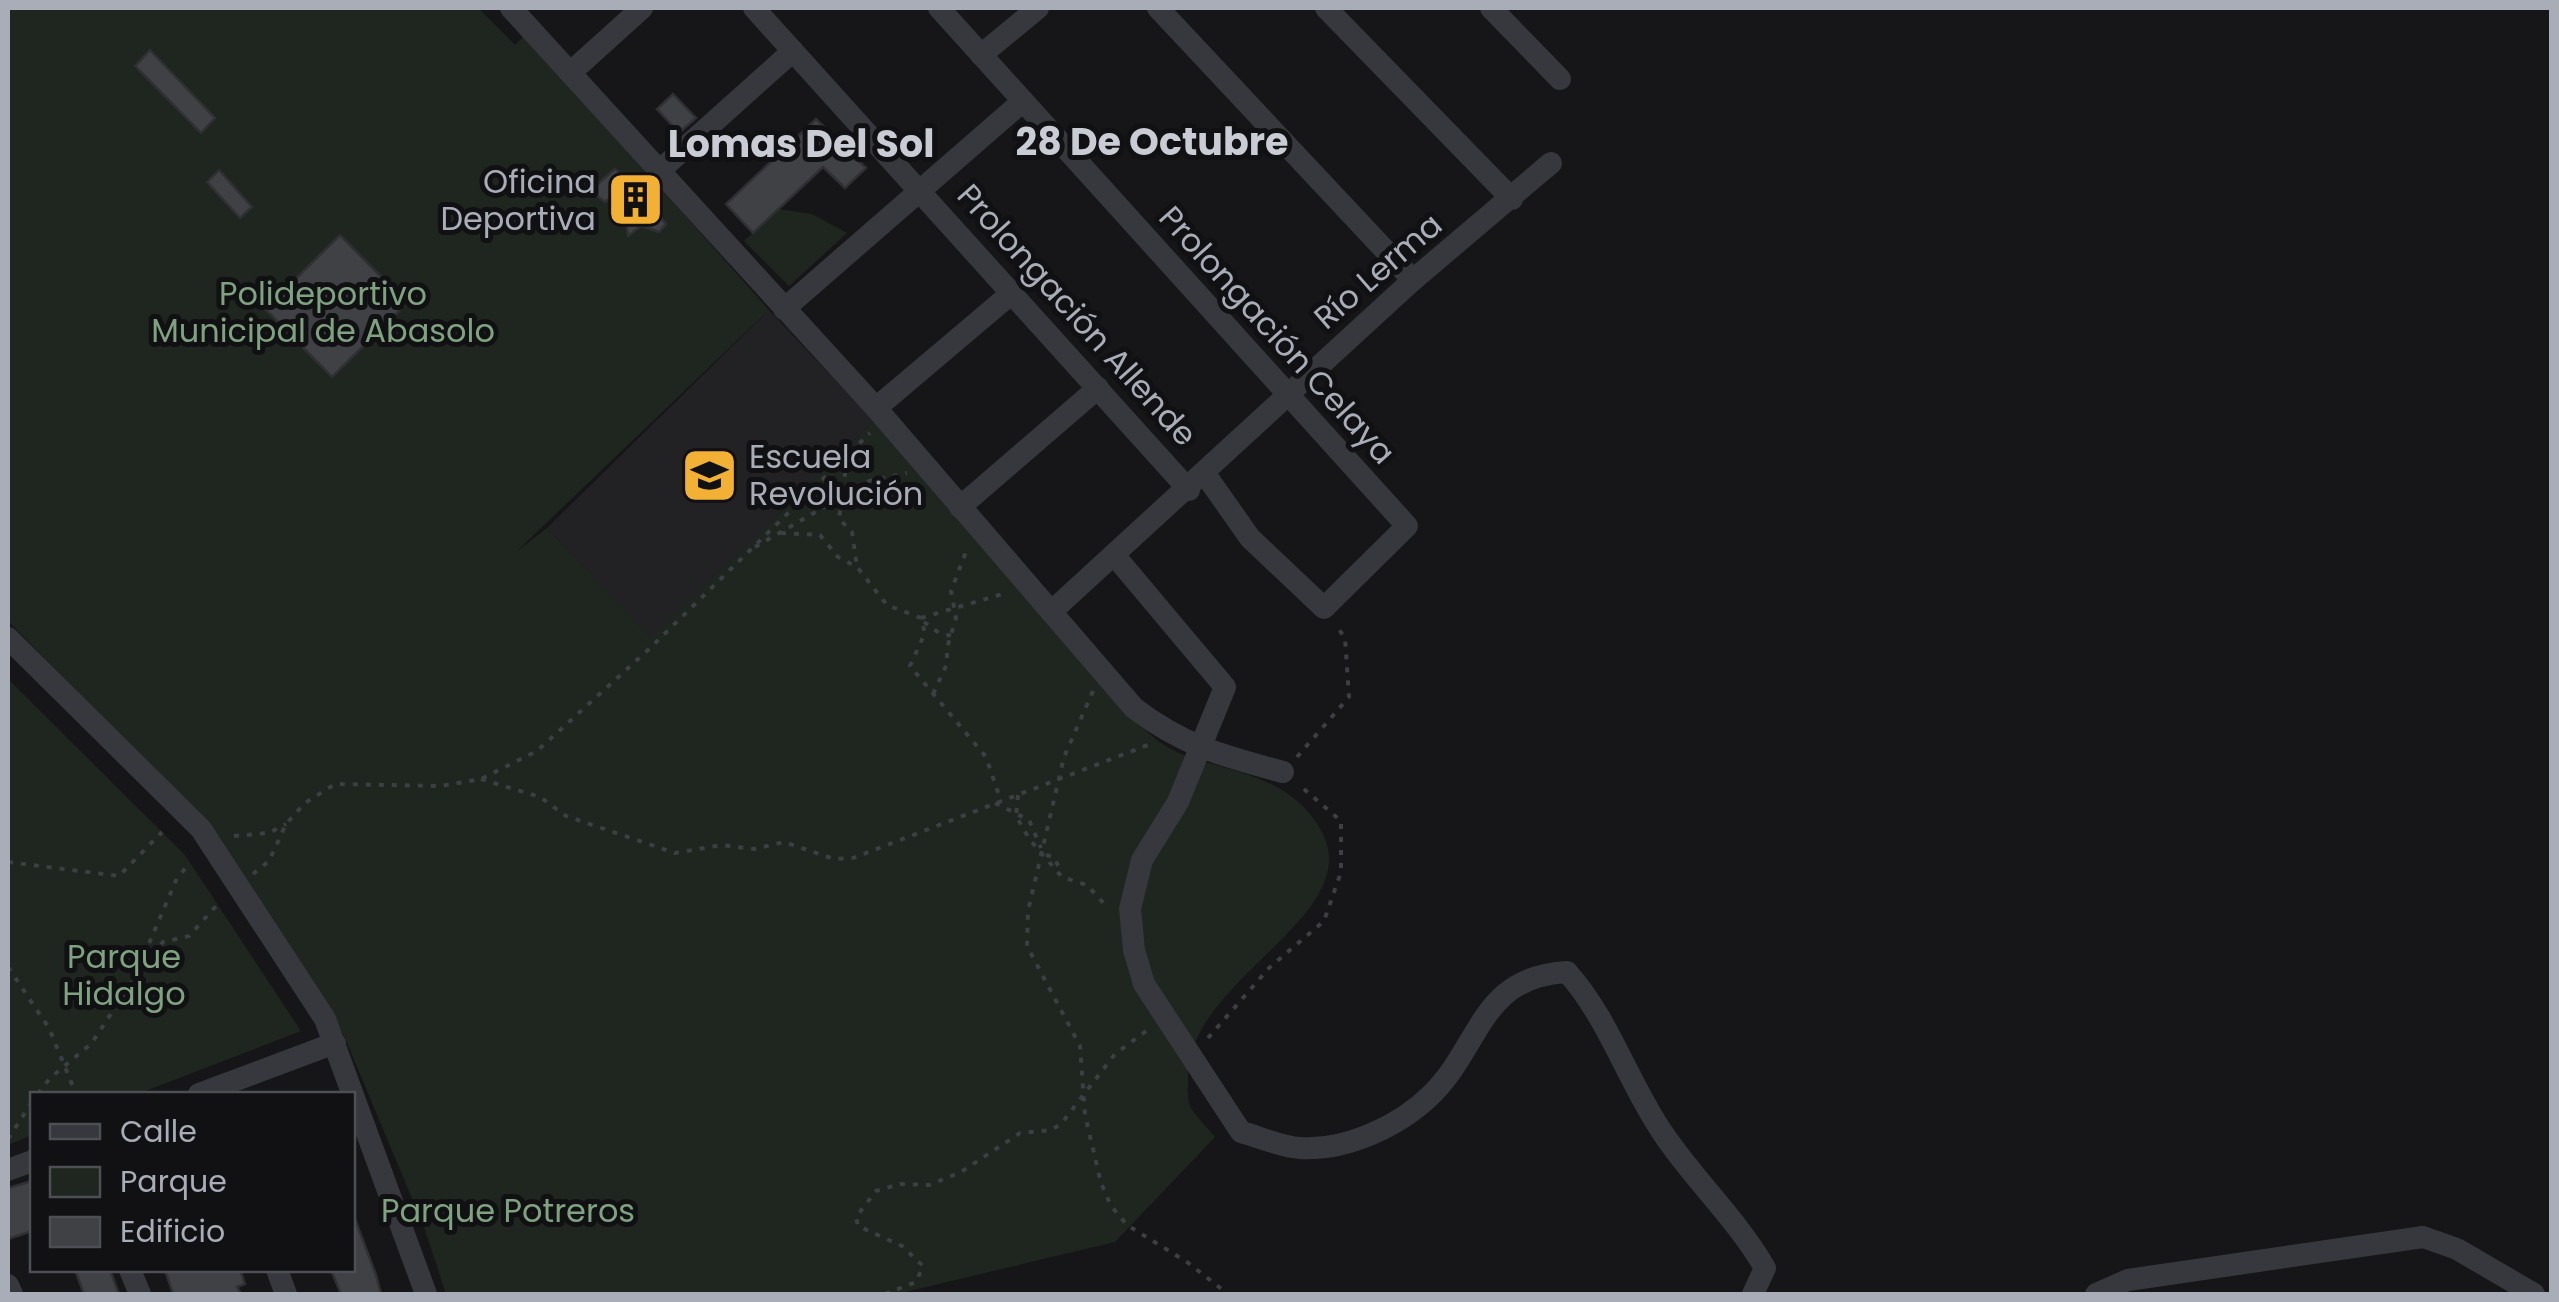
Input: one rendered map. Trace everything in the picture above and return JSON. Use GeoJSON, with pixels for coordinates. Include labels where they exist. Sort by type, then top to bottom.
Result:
{"type":"FeatureCollection","features":[{"type":"Feature","properties":{"kind":"street"},"geometry":{"type":"LineString","coordinates":[[511,8],[879,412],[1134,708],[1170,735],[1199,749],[1283,772]]}},
{"type":"Feature","properties":{"kind":"street"},"geometry":{"type":"LineString","coordinates":[[570,73],[642,8]]}},
{"type":"Feature","properties":{"kind":"street","name":"Prolongación Allende"},"geometry":{"type":"LineString","coordinates":[[754,8],[1098,388],[1324,608]]}},
{"type":"Feature","properties":{"kind":"street","name":"Prolongación Celaya"},"geometry":{"type":"LineString","coordinates":[[940,8],[1407,526],[1324,608]]}},
{"type":"Feature","properties":{"kind":"street"},"geometry":{"type":"LineString","coordinates":[[982,55],[1038,8]]}},
{"type":"Feature","properties":{"kind":"street"},"geometry":{"type":"LineString","coordinates":[[1158,8],[1412,280]]}},
{"type":"Feature","properties":{"kind":"street"},"geometry":{"type":"LineString","coordinates":[[1326,8],[1512,200]]}},
{"type":"Feature","properties":{"kind":"street"},"geometry":{"type":"LineString","coordinates":[[1491,8],[1560,79]]}},
{"type":"Feature","properties":{"kind":"street"},"geometry":{"type":"LineString","coordinates":[[658,172],[793,51]]}},
{"type":"Feature","properties":{"kind":"street"},"geometry":{"type":"LineString","coordinates":[[784,308],[1023,101]]}},
{"type":"Feature","properties":{"kind":"street","name":"Río Lerma"},"geometry":{"type":"LineString","coordinates":[[1052,612],[1412,280],[1512,200],[1551,163]]}},
{"type":"Feature","properties":{"kind":"street"},"geometry":{"type":"LineString","coordinates":[[879,412],[1012,293]]}},
{"type":"Feature","properties":{"kind":"street"},"geometry":{"type":"LineString","coordinates":[[960,507],[1098,388]]}},
{"type":"Feature","properties":{"kind":"street"},"geometry":{"type":"LineString","coordinates":[[1115,556],[1225,687],[1178,802],[1142,860],[1130,909],[1144,984],[1241,1132],[1301,1148],[1368,1138],[1432,1094],[1488,1010],[1534,974],[1568,972],[1588,996],[1662,1132],[1747,1236],[1765,1268],[1754,1294]]}},
{"type":"Feature","properties":{"kind":"street"},"geometry":{"type":"LineString","coordinates":[[8,638],[201,830],[325,1018],[353,1092]]}},
{"type":"Feature","properties":{"kind":"street"},"geometry":{"type":"LineString","coordinates":[[210,1092],[335,1043]]}},
{"type":"Feature","properties":{"kind":"street"},"geometry":{"type":"LineString","coordinates":[[355,1098],[426,1294]]}},
{"type":"Feature","properties":{"kind":"street"},"geometry":{"type":"LineString","coordinates":[[2096,1294],[2128,1280],[2423,1237],[2457,1249],[2534,1294]]}},
{"type":"Feature","properties":{"kind":"street"},"geometry":{"type":"LineString","coordinates":[[8,1285],[12,1294]]}},
{"type":"Feature","properties":{"kind":"path"},"geometry":{"type":"LineString","coordinates":[[245,879],[269,862],[286,824],[305,802],[335,784],[426,787],[481,778],[537,751],[847,456],[879,412]]}},
{"type":"Feature","properties":{"kind":"path"},"geometry":{"type":"LineString","coordinates":[[847,456],[840,519],[852,532],[858,567]]}},
{"type":"Feature","properties":{"kind":"path"},"geometry":{"type":"LineString","coordinates":[[751,550],[869,481],[926,467]]}},
{"type":"Feature","properties":{"kind":"path"},"geometry":{"type":"LineString","coordinates":[[933,694],[946,670],[952,636],[956,605],[952,586],[977,526]]}},
{"type":"Feature","properties":{"kind":"path"},"geometry":{"type":"LineString","coordinates":[[780,534],[820,535],[838,557],[858,567],[887,605],[921,618],[939,634],[952,636]]}},
{"type":"Feature","properties":{"kind":"path"},"geometry":{"type":"LineString","coordinates":[[921,618],[956,605],[1002,596],[1026,582]]}},
{"type":"Feature","properties":{"kind":"path"},"geometry":{"type":"LineString","coordinates":[[1192,1058],[1269,968],[1324,921],[1341,872],[1341,821],[1283,772],[1349,697],[1345,638],[1324,608]]}},
{"type":"Feature","properties":{"kind":"path"},"geometry":{"type":"LineString","coordinates":[[921,618],[924,634],[910,666],[986,757],[998,802],[1029,820],[1042,854]]}},
{"type":"Feature","properties":{"kind":"path"},"geometry":{"type":"LineString","coordinates":[[1103,672],[1068,745],[1024,935],[1032,958],[1076,1034],[1086,1088],[1085,1115],[1100,1183],[1116,1214],[1228,1294]]}},
{"type":"Feature","properties":{"kind":"path"},"geometry":{"type":"LineString","coordinates":[[481,778],[540,797],[566,816],[675,853],[722,844],[754,848],[784,842],[834,859],[860,858],[1170,735]]}},
{"type":"Feature","properties":{"kind":"path"},"geometry":{"type":"LineString","coordinates":[[1018,795],[1016,813],[1062,877],[1087,885],[1132,926]]}},
{"type":"Feature","properties":{"kind":"path"},"geometry":{"type":"LineString","coordinates":[[224,839],[269,833],[286,824]]}},
{"type":"Feature","properties":{"kind":"path"},"geometry":{"type":"LineString","coordinates":[[8,862],[119,876],[162,832]]}},
{"type":"Feature","properties":{"kind":"path"},"geometry":{"type":"LineString","coordinates":[[136,976],[164,905],[190,863]]}},
{"type":"Feature","properties":{"kind":"path"},"geometry":{"type":"LineString","coordinates":[[40,1092],[50,1078],[91,1044],[163,942],[189,936],[216,906]]}},
{"type":"Feature","properties":{"kind":"path"},"geometry":{"type":"LineString","coordinates":[[8,967],[30,996],[67,1067],[75,1092]]}},
{"type":"Feature","properties":{"kind":"path"},"geometry":{"type":"LineString","coordinates":[[884,1294],[916,1282],[922,1266],[902,1246],[858,1226],[856,1217],[867,1198],[889,1186],[929,1185],[961,1172],[1020,1132],[1051,1130],[1062,1124],[1114,1054],[1148,1031],[1159,1006]]}},
{"type":"Feature","properties":{"kind":"path"},"geometry":{"type":"LineString","coordinates":[[8,1139],[30,1105]]}},
{"type":"Feature","properties":{"kind":"shaded area","name":"Escuela Revolución"},"geometry":{"type":"Polygon","coordinates":[[[769,310],[874,421],[651,639],[547,528],[769,310]]]}},
{"type":"Feature","properties":{"kind":"green space"},"geometry":{"type":"Polygon","coordinates":[[[8,8],[478,8],[515,45],[525,35],[769,310],[516,552],[547,528],[651,638],[874,421],[1130,717],[1172,750],[1255,777],[1290,795],[1305,808],[1318,825],[1329,857],[1322,888],[1302,918],[1216,1008],[1195,1042],[1188,1078],[1189,1101],[1193,1112],[1215,1137],[1115,1242],[897,1294],[446,1294],[424,1227],[344,1036],[254,896],[204,821],[8,621],[8,8]]]}},
{"type":"Feature","properties":{"kind":"green space"},"geometry":{"type":"Polygon","coordinates":[[[778,209],[812,214],[847,233],[789,286],[744,241],[778,209]]]}},
{"type":"Feature","properties":{"kind":"green space","name":"Parque Hidalgo"},"geometry":{"type":"Polygon","coordinates":[[[8,679],[185,855],[301,1031],[143,1092],[30,1092],[30,1136],[8,1145],[8,679]]]}},
{"type":"Feature","properties":{"kind":"building"},"geometry":{"type":"Polygon","coordinates":[[[150,50],[215,118],[201,133],[135,66],[150,50]]]}},
{"type":"Feature","properties":{"kind":"building"},"geometry":{"type":"Polygon","coordinates":[[[673,94],[696,118],[679,133],[657,109],[673,94]]]}},
{"type":"Feature","properties":{"kind":"building"},"geometry":{"type":"Polygon","coordinates":[[[816,119],[866,168],[845,188],[823,167],[753,233],[726,204],[816,119]]]}},
{"type":"Feature","properties":{"kind":"building","name":"Oficina Deportiva"},"geometry":{"type":"Polygon","coordinates":[[[615,169],[653,200],[650,204],[666,224],[659,232],[641,226],[628,236],[621,189],[605,202],[596,195],[593,188],[615,169]]]}},
{"type":"Feature","properties":{"kind":"building"},"geometry":{"type":"Polygon","coordinates":[[[219,170],[252,207],[240,218],[207,182],[219,170]]]}},
{"type":"Feature","properties":{"kind":"building"},"geometry":{"type":"Polygon","coordinates":[[[340,235],[407,303],[332,377],[265,309],[340,235]]]}},
{"type":"Feature","properties":{"kind":"building"},"geometry":{"type":"Polygon","coordinates":[[[30,1182],[30,1232],[8,1239],[8,1188],[30,1182]]]}},
{"type":"Feature","properties":{"kind":"building"},"geometry":{"type":"Polygon","coordinates":[[[355,1219],[381,1294],[341,1294],[332,1272],[355,1272],[355,1219]]]}},
{"type":"Feature","properties":{"kind":"building"},"geometry":{"type":"Polygon","coordinates":[[[76,1272],[111,1272],[119,1294],[84,1294],[76,1272]]]}},
{"type":"Feature","properties":{"kind":"building"},"geometry":{"type":"Polygon","coordinates":[[[166,1272],[241,1272],[245,1284],[237,1287],[241,1294],[173,1294],[166,1272]]]}},
{"type":"Feature","properties":{"kind":"place","name":"Oficina Deportiva"},"geometry":{"type":"Point","coordinates":[635,200]}},
{"type":"Feature","properties":{"kind":"place","name":"Escuela Revolución"},"geometry":{"type":"Point","coordinates":[710,475]}},
{"type":"Feature","properties":{"kind":"district","name":"28 De Octubre"},"geometry":{"type":"Point","coordinates":[1152,142]}},
{"type":"Feature","properties":{"kind":"district","name":"Lomas Del Sol"},"geometry":{"type":"Point","coordinates":[801,144]}},
{"type":"Feature","properties":{"kind":"park label","name":"Polideportivo Municipal de Abasolo"},"geometry":{"type":"Point","coordinates":[323,312]}},
{"type":"Feature","properties":{"kind":"park label","name":"Parque Potreros"},"geometry":{"type":"Point","coordinates":[508,1211]}}]}
